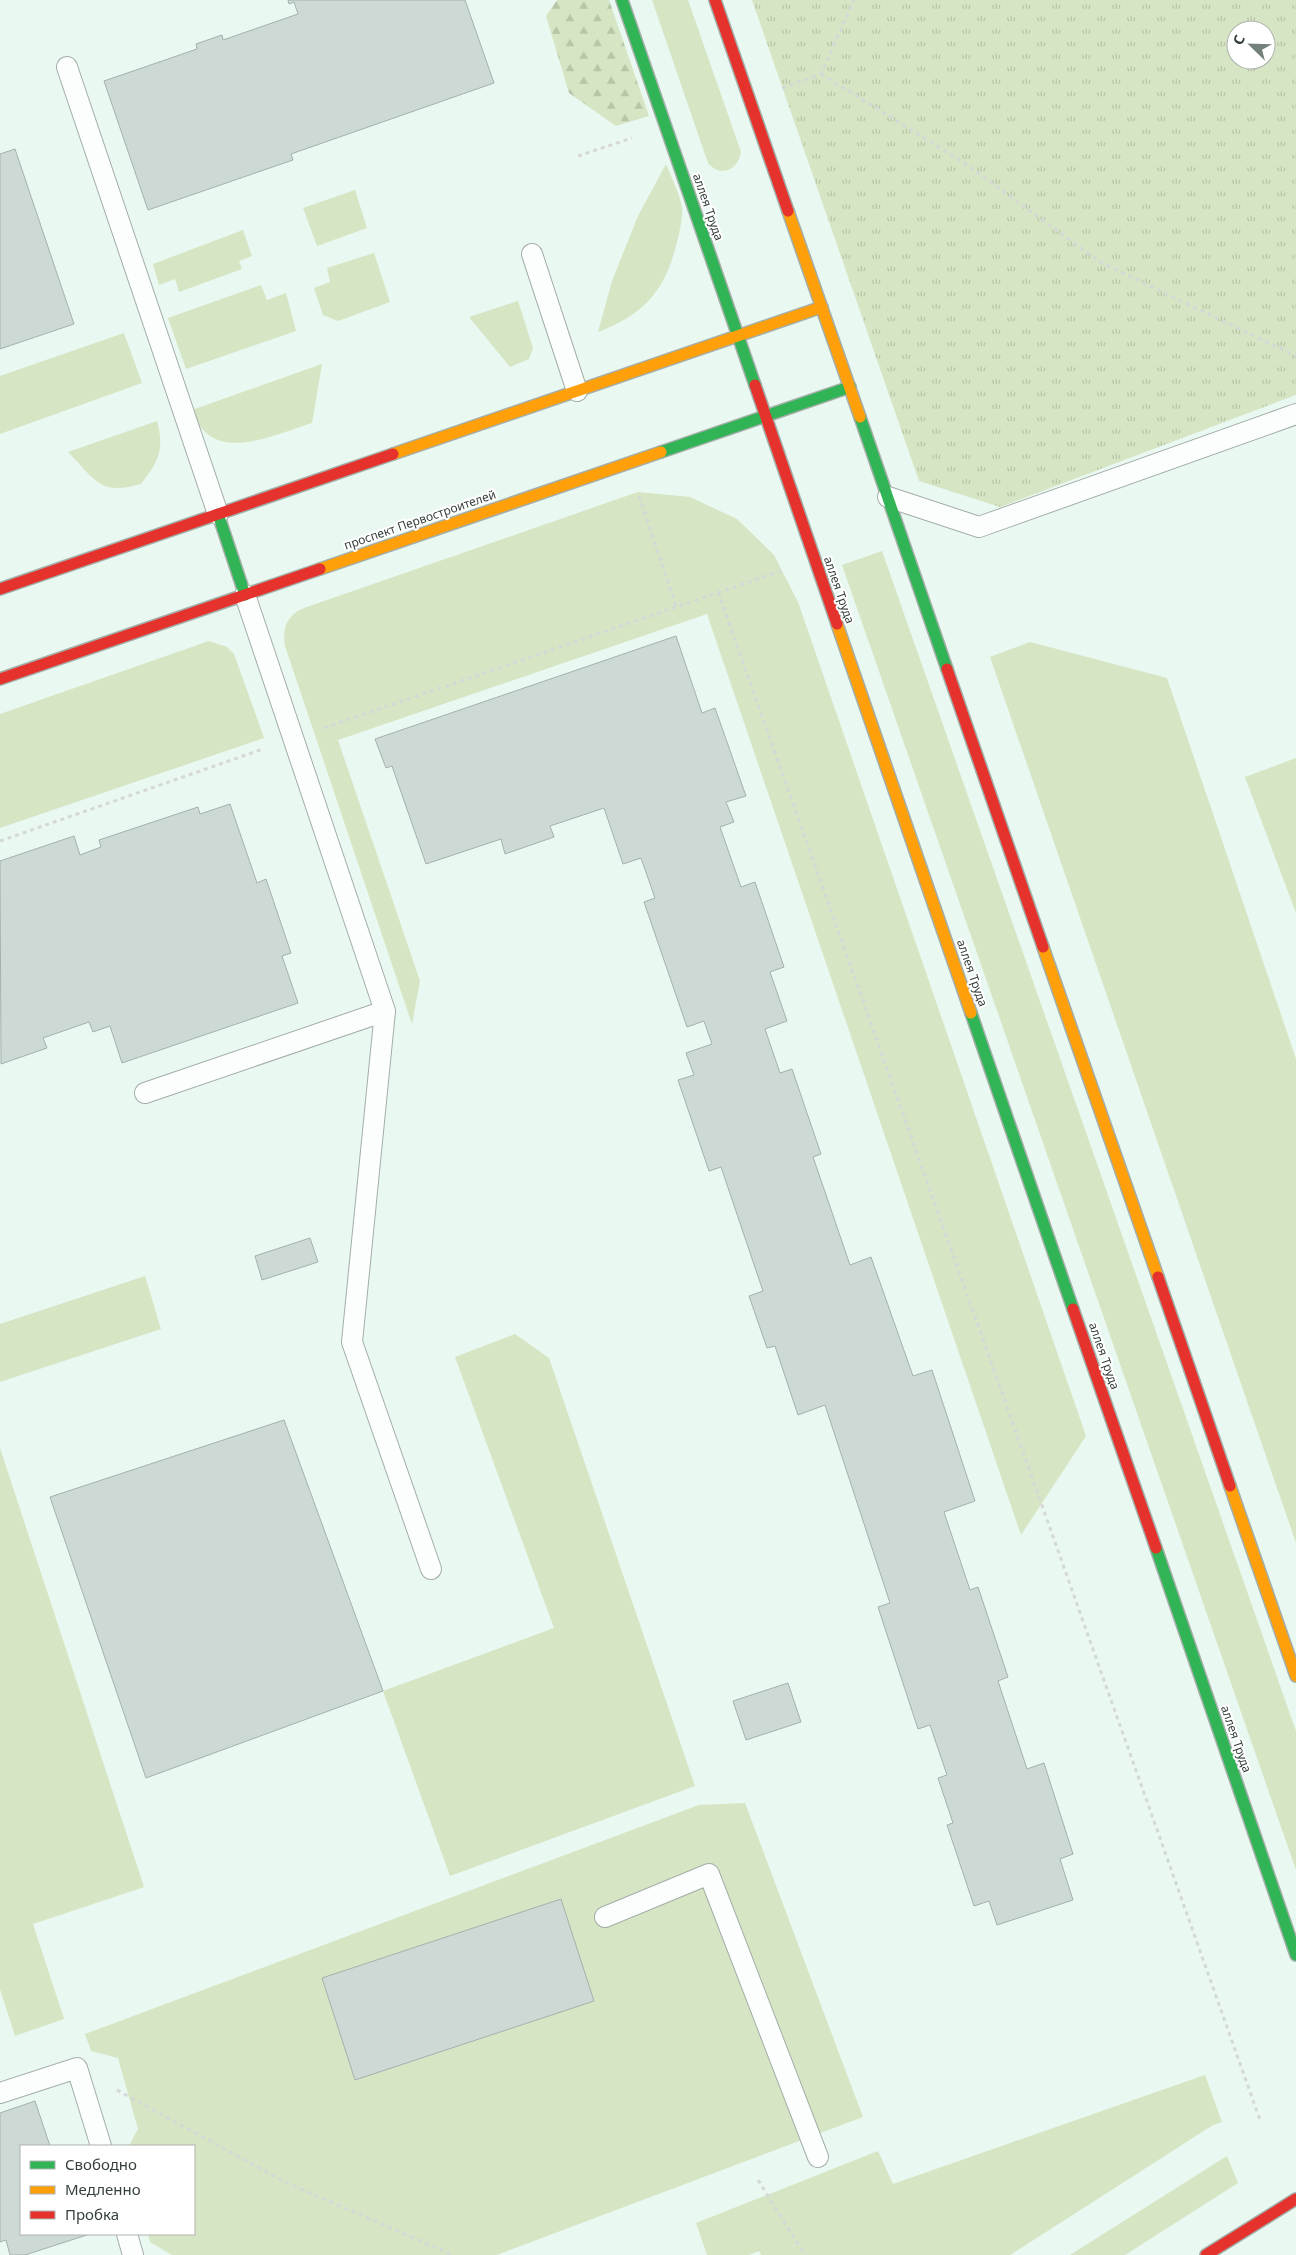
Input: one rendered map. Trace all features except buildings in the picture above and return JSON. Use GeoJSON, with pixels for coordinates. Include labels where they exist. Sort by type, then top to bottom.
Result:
{"type":"FeatureCollection","features":[{"type":"Feature","properties":{"kind":"main road","name":"аллея Труда"},"geometry":{"type":"LineString","coordinates":[[622,0],[1296,1955]]}},
{"type":"Feature","properties":{"kind":"main road"},"geometry":{"type":"LineString","coordinates":[[715,0],[1296,1676]]}},
{"type":"Feature","properties":{"kind":"main road"},"geometry":{"type":"LineString","coordinates":[[0,589],[822,307]]}},
{"type":"Feature","properties":{"kind":"main road","name":"проспект Первостроителей"},"geometry":{"type":"LineString","coordinates":[[0,679],[850,387]]}},
{"type":"Feature","properties":{"kind":"main road"},"geometry":{"type":"LineString","coordinates":[[218,514],[245,595]]}},
{"type":"Feature","properties":{"kind":"main road"},"geometry":{"type":"LineString","coordinates":[[1206,2255],[1296,2199]]}},
{"type":"Feature","properties":{"kind":"lane"},"geometry":{"type":"LineString","coordinates":[[67,67],[218,514]]}},
{"type":"Feature","properties":{"kind":"lane"},"geometry":{"type":"LineString","coordinates":[[532,254],[578,391]]}},
{"type":"Feature","properties":{"kind":"lane"},"geometry":{"type":"LineString","coordinates":[[888,497],[979,527],[1296,414]]}},
{"type":"Feature","properties":{"kind":"lane"},"geometry":{"type":"LineString","coordinates":[[245,595],[385,1011],[352,1342],[431,1569]]}},
{"type":"Feature","properties":{"kind":"lane"},"geometry":{"type":"LineString","coordinates":[[145,1094],[385,1011]]}},
{"type":"Feature","properties":{"kind":"lane"},"geometry":{"type":"LineString","coordinates":[[605,1916],[709,1874],[818,2157]]}},
{"type":"Feature","properties":{"kind":"lane"},"geometry":{"type":"LineString","coordinates":[[0,2093],[77,2068],[101,2145]]}},
{"type":"Feature","properties":{"kind":"path"},"geometry":{"type":"LineString","coordinates":[[779,89],[821,74],[854,0]]}},
{"type":"Feature","properties":{"kind":"path"},"geometry":{"type":"LineString","coordinates":[[821,74],[963,162],[1100,262],[1296,356]]}},
{"type":"Feature","properties":{"kind":"path"},"geometry":{"type":"LineString","coordinates":[[578,156],[638,136]]}},
{"type":"Feature","properties":{"kind":"path"},"geometry":{"type":"LineString","coordinates":[[638,492],[676,606]]}},
{"type":"Feature","properties":{"kind":"path"},"geometry":{"type":"LineString","coordinates":[[0,841],[293,738],[786,569]]}},
{"type":"Feature","properties":{"kind":"path"},"geometry":{"type":"LineString","coordinates":[[718,592],[1260,2120]]}},
{"type":"Feature","properties":{"kind":"path"},"geometry":{"type":"LineString","coordinates":[[77,2068],[286,2183],[452,2255]]}},
{"type":"Feature","properties":{"kind":"path"},"geometry":{"type":"LineString","coordinates":[[758,2180],[805,2255]]}},
{"type":"Feature","properties":{"kind":"green space"},"geometry":{"type":"Polygon","coordinates":[[[557,0],[609,0],[649,116],[616,126],[569,93],[546,16],[557,0]]]}},
{"type":"Feature","properties":{"kind":"green space"},"geometry":{"type":"Polygon","coordinates":[[[652,0],[688,0],[741,152],[736,163],[728,170],[718,170],[708,163],[652,0]]]}},
{"type":"Feature","properties":{"kind":"green space"},"geometry":{"type":"Polygon","coordinates":[[[752,0],[1296,0],[1296,395],[1000,507],[919,481],[752,0]]]}},
{"type":"Feature","properties":{"kind":"green space"},"geometry":{"type":"Polygon","coordinates":[[[666,164],[682,208],[680,227],[671,262],[658,289],[649,300],[627,318],[598,332],[612,281],[638,216],[666,164]]]}},
{"type":"Feature","properties":{"kind":"green space"},"geometry":{"type":"Polygon","coordinates":[[[355,190],[367,228],[317,246],[303,208],[355,190]]]}},
{"type":"Feature","properties":{"kind":"green space"},"geometry":{"type":"Polygon","coordinates":[[[243,230],[252,256],[239,261],[242,269],[179,292],[175,279],[159,285],[153,264],[243,230]]]}},
{"type":"Feature","properties":{"kind":"green space"},"geometry":{"type":"Polygon","coordinates":[[[374,253],[390,302],[338,321],[323,315],[314,288],[330,282],[327,268],[374,253]]]}},
{"type":"Feature","properties":{"kind":"green space"},"geometry":{"type":"Polygon","coordinates":[[[261,285],[267,300],[286,293],[296,331],[186,369],[168,318],[261,285]]]}},
{"type":"Feature","properties":{"kind":"green space"},"geometry":{"type":"Polygon","coordinates":[[[518,301],[533,348],[529,359],[510,367],[469,317],[518,301]]]}},
{"type":"Feature","properties":{"kind":"green space"},"geometry":{"type":"Polygon","coordinates":[[[124,333],[142,383],[0,434],[0,376],[124,333]]]}},
{"type":"Feature","properties":{"kind":"green space"},"geometry":{"type":"Polygon","coordinates":[[[322,364],[312,423],[261,439],[228,442],[213,438],[201,427],[192,410],[322,364]]]}},
{"type":"Feature","properties":{"kind":"green space"},"geometry":{"type":"Polygon","coordinates":[[[157,421],[160,448],[156,462],[141,484],[116,488],[107,487],[92,478],[68,452],[157,421]]]}},
{"type":"Feature","properties":{"kind":"green space"},"geometry":{"type":"Polygon","coordinates":[[[638,492],[690,497],[737,519],[774,555],[798,602],[1086,1436],[1021,1535],[707,614],[338,740],[420,981],[412,1024],[285,646],[284,633],[287,623],[293,614],[304,608],[638,492]]]}},
{"type":"Feature","properties":{"kind":"green space"},"geometry":{"type":"Polygon","coordinates":[[[882,551],[1296,1731],[1296,1870],[842,565],[882,551]]]}},
{"type":"Feature","properties":{"kind":"green space"},"geometry":{"type":"Polygon","coordinates":[[[209,641],[227,647],[234,654],[264,738],[0,828],[0,714],[209,641]]]}},
{"type":"Feature","properties":{"kind":"green space"},"geometry":{"type":"Polygon","coordinates":[[[1030,642],[1167,678],[1296,1059],[1296,1543],[990,657],[1030,642]]]}},
{"type":"Feature","properties":{"kind":"green space"},"geometry":{"type":"Polygon","coordinates":[[[1296,758],[1296,913],[1245,777],[1296,758]]]}},
{"type":"Feature","properties":{"kind":"green space"},"geometry":{"type":"Polygon","coordinates":[[[145,1276],[161,1329],[0,1382],[0,1324],[145,1276]]]}},
{"type":"Feature","properties":{"kind":"green space"},"geometry":{"type":"Polygon","coordinates":[[[515,1334],[549,1358],[695,1786],[450,1876],[383,1691],[554,1628],[455,1357],[515,1334]]]}},
{"type":"Feature","properties":{"kind":"green space"},"geometry":{"type":"Polygon","coordinates":[[[0,1448],[144,1887],[33,1924],[64,2019],[15,2036],[0,1989],[0,1448]]]}},
{"type":"Feature","properties":{"kind":"green space"},"geometry":{"type":"Polygon","coordinates":[[[745,1803],[863,2117],[497,2255],[172,2255],[150,2242],[148,2235],[195,2235],[195,2145],[130,2145],[138,2129],[118,2058],[91,2051],[85,2034],[699,1805],[745,1803]]]}},
{"type":"Feature","properties":{"kind":"green space"},"geometry":{"type":"Polygon","coordinates":[[[1205,2075],[1222,2122],[1213,2125],[1010,2255],[761,2255],[759,2251],[749,2255],[707,2255],[696,2223],[878,2151],[893,2184],[1205,2075]]]}},
{"type":"Feature","properties":{"kind":"green space"},"geometry":{"type":"Polygon","coordinates":[[[1227,2156],[1238,2183],[1125,2255],[1070,2255],[1227,2156]]]}},
{"type":"Feature","properties":{"kind":"traffic: fast"},"geometry":{"type":"LineString","coordinates":[[622,0],[755,385]]}},
{"type":"Feature","properties":{"kind":"traffic: fast"},"geometry":{"type":"LineString","coordinates":[[661,452],[850,387]]}},
{"type":"Feature","properties":{"kind":"traffic: fast"},"geometry":{"type":"LineString","coordinates":[[860,417],[947,669]]}},
{"type":"Feature","properties":{"kind":"traffic: fast"},"geometry":{"type":"LineString","coordinates":[[218,514],[245,595]]}},
{"type":"Feature","properties":{"kind":"traffic: fast"},"geometry":{"type":"LineString","coordinates":[[971,1013],[1073,1309]]}},
{"type":"Feature","properties":{"kind":"traffic: fast"},"geometry":{"type":"LineString","coordinates":[[1156,1548],[1296,1955]]}},
{"type":"Feature","properties":{"kind":"traffic: slow"},"geometry":{"type":"LineString","coordinates":[[788,211],[860,417]]}},
{"type":"Feature","properties":{"kind":"traffic: slow"},"geometry":{"type":"LineString","coordinates":[[393,454],[822,307]]}},
{"type":"Feature","properties":{"kind":"traffic: slow"},"geometry":{"type":"LineString","coordinates":[[320,569],[661,452]]}},
{"type":"Feature","properties":{"kind":"traffic: slow"},"geometry":{"type":"LineString","coordinates":[[837,624],[971,1013]]}},
{"type":"Feature","properties":{"kind":"traffic: slow"},"geometry":{"type":"LineString","coordinates":[[1043,947],[1158,1277]]}},
{"type":"Feature","properties":{"kind":"traffic: slow"},"geometry":{"type":"LineString","coordinates":[[1230,1486],[1296,1676]]}},
{"type":"Feature","properties":{"kind":"traffic: jam"},"geometry":{"type":"LineString","coordinates":[[715,0],[788,211]]}},
{"type":"Feature","properties":{"kind":"traffic: jam"},"geometry":{"type":"LineString","coordinates":[[755,385],[837,624]]}},
{"type":"Feature","properties":{"kind":"traffic: jam"},"geometry":{"type":"LineString","coordinates":[[0,589],[393,454]]}},
{"type":"Feature","properties":{"kind":"traffic: jam"},"geometry":{"type":"LineString","coordinates":[[0,679],[320,569]]}},
{"type":"Feature","properties":{"kind":"traffic: jam"},"geometry":{"type":"LineString","coordinates":[[947,669],[1043,947]]}},
{"type":"Feature","properties":{"kind":"traffic: jam"},"geometry":{"type":"LineString","coordinates":[[1158,1277],[1230,1486]]}},
{"type":"Feature","properties":{"kind":"traffic: jam"},"geometry":{"type":"LineString","coordinates":[[1073,1309],[1156,1548]]}},
{"type":"Feature","properties":{"kind":"traffic: jam"},"geometry":{"type":"LineString","coordinates":[[1206,2255],[1296,2199]]}}]}
